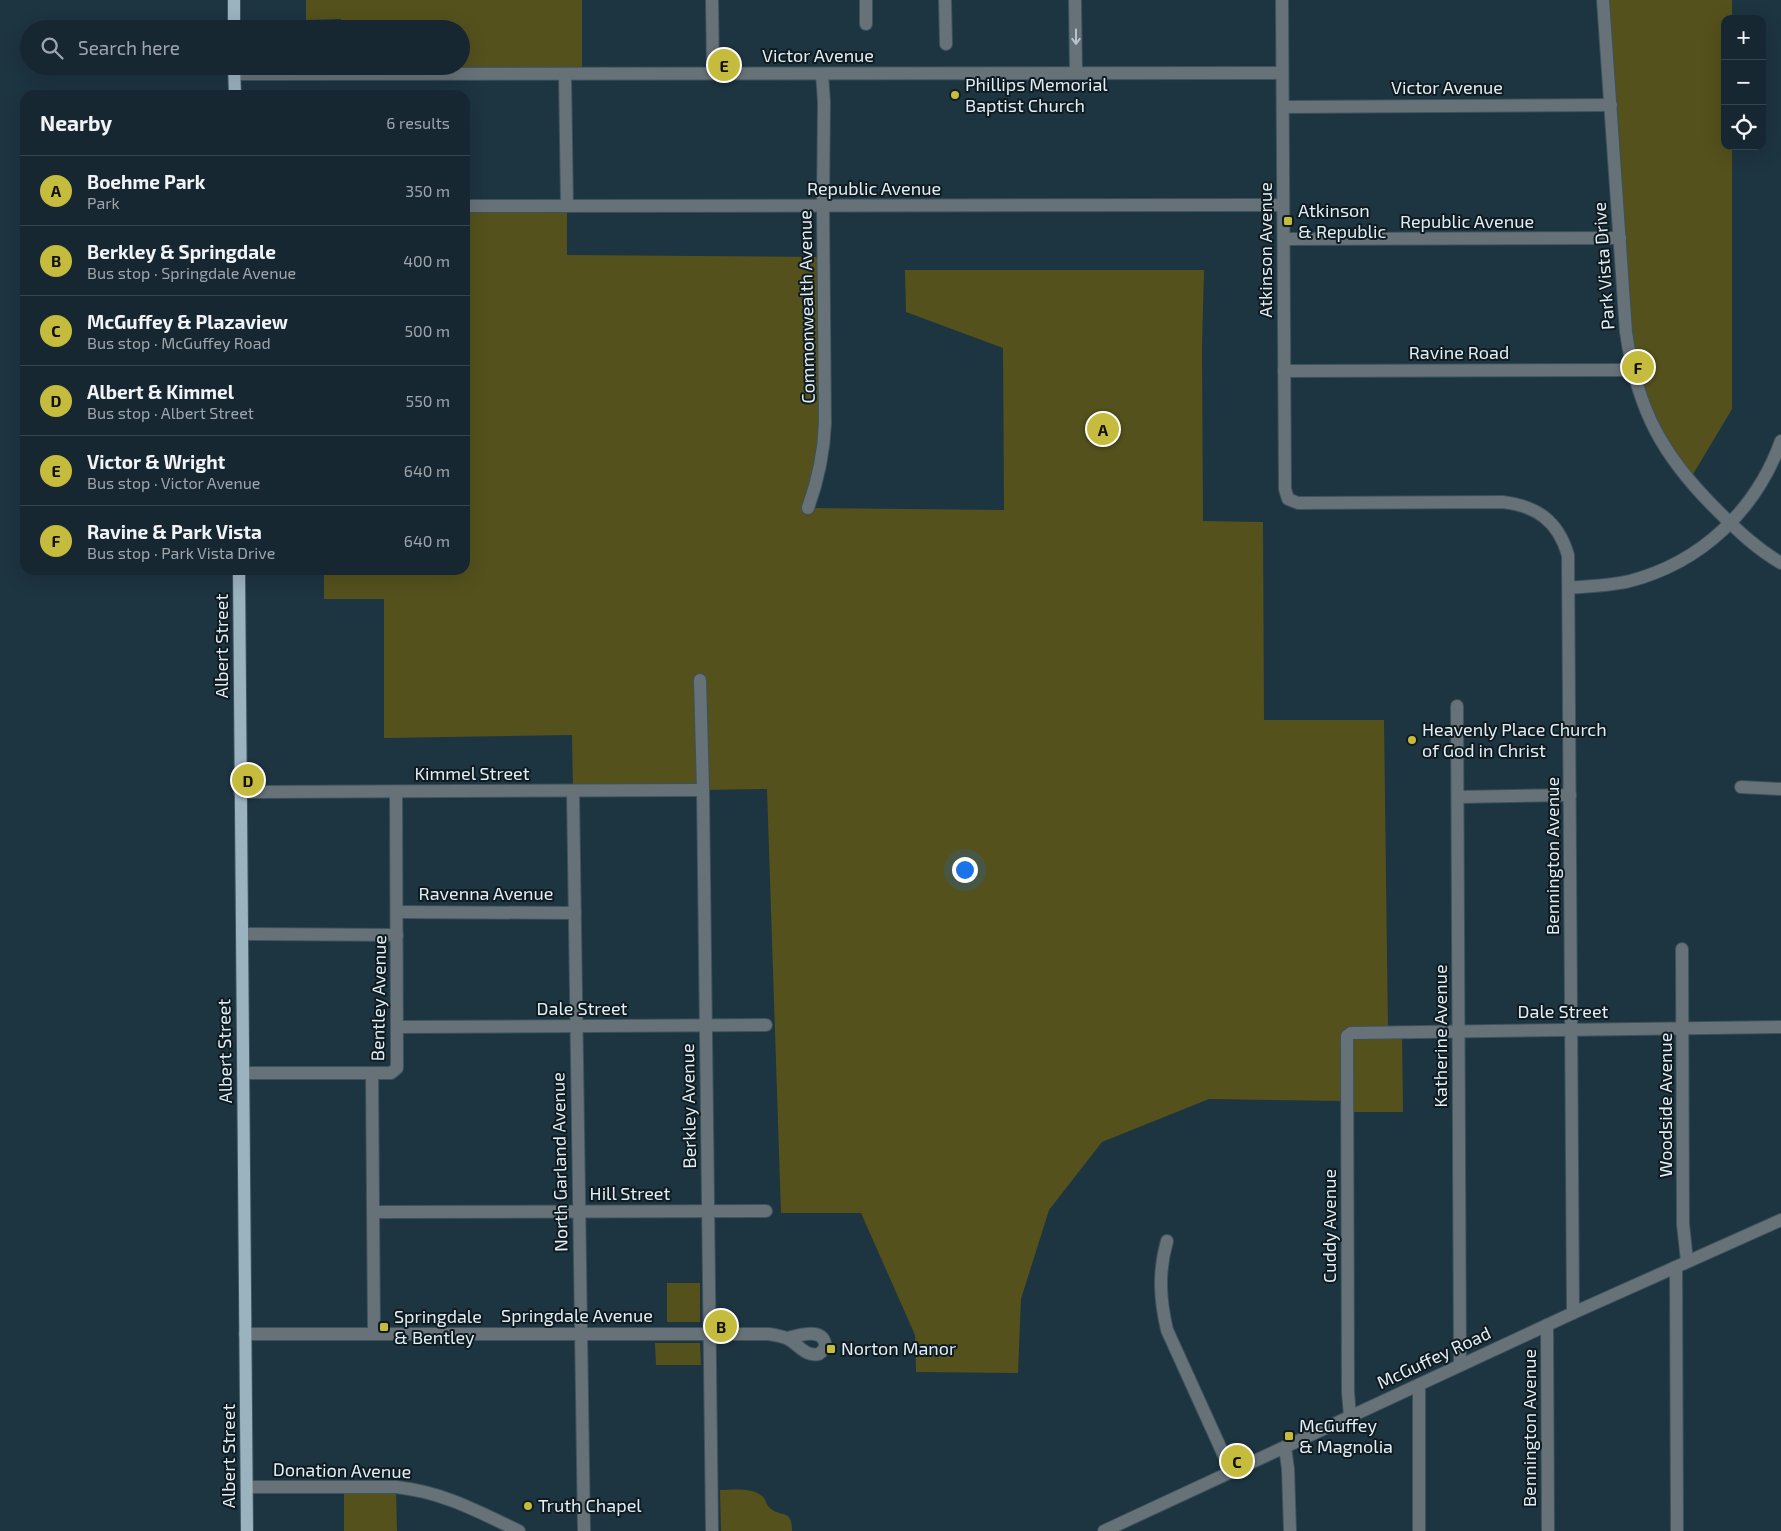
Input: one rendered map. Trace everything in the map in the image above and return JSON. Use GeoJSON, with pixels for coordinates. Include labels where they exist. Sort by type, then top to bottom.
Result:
{"type":"FeatureCollection","features":[{"type":"Feature","properties":{"kind":"main road"},"geometry":{"type":"LineString","coordinates":[[234,0],[234,20]]}},
{"type":"Feature","properties":{"kind":"main road"},"geometry":{"type":"LineString","coordinates":[[234,75],[235,90]]}},
{"type":"Feature","properties":{"kind":"main road","name":"Albert Street"},"geometry":{"type":"LineString","coordinates":[[239,575],[247,1531]]}},
{"type":"Feature","properties":{"kind":"street"},"geometry":{"type":"LineString","coordinates":[[712,0],[713,73]]}},
{"type":"Feature","properties":{"kind":"street"},"geometry":{"type":"LineString","coordinates":[[866,0],[866,24]]}},
{"type":"Feature","properties":{"kind":"street"},"geometry":{"type":"LineString","coordinates":[[945,0],[946,44]]}},
{"type":"Feature","properties":{"kind":"street"},"geometry":{"type":"LineString","coordinates":[[1075,0],[1076,73]]}},
{"type":"Feature","properties":{"kind":"street","name":"Atkinson Avenue"},"geometry":{"type":"LineString","coordinates":[[1282,0],[1285,489],[1288,499]]}},
{"type":"Feature","properties":{"kind":"street","name":"Park Vista Drive"},"geometry":{"type":"LineString","coordinates":[[1603,0],[1626,332],[1633,370],[1645,410],[1664,448],[1689,481],[1755,546],[1781,563]]}},
{"type":"Feature","properties":{"kind":"street","name":"Victor Avenue"},"geometry":{"type":"LineString","coordinates":[[470,73],[1282,73]]}},
{"type":"Feature","properties":{"kind":"street"},"geometry":{"type":"LineString","coordinates":[[565,74],[567,206]]}},
{"type":"Feature","properties":{"kind":"street","name":"Commonwealth Avenue"},"geometry":{"type":"LineString","coordinates":[[808,508],[820,471],[824,448],[825,423],[824,120],[822,74]]}},
{"type":"Feature","properties":{"kind":"street","name":"Victor Avenue"},"geometry":{"type":"LineString","coordinates":[[1283,107],[1611,105]]}},
{"type":"Feature","properties":{"kind":"street","name":"Republic Avenue"},"geometry":{"type":"LineString","coordinates":[[470,206],[1283,205]]}},
{"type":"Feature","properties":{"kind":"street","name":"Republic Avenue"},"geometry":{"type":"LineString","coordinates":[[1284,239],[1620,238]]}},
{"type":"Feature","properties":{"kind":"street","name":"Ravine Road"},"geometry":{"type":"LineString","coordinates":[[1284,371],[1633,370]]}},
{"type":"Feature","properties":{"kind":"street"},"geometry":{"type":"LineString","coordinates":[[1569,588],[1630,581],[1659,571],[1704,546],[1730,523],[1758,489],[1781,441]]}},
{"type":"Feature","properties":{"kind":"street","name":"Bennington Avenue"},"geometry":{"type":"LineString","coordinates":[[1288,499],[1298,503],[1503,502],[1528,507],[1545,517],[1556,529],[1568,555],[1573,1313]]}},
{"type":"Feature","properties":{"kind":"street","name":"Berkley Avenue"},"geometry":{"type":"LineString","coordinates":[[700,680],[712,1531]]}},
{"type":"Feature","properties":{"kind":"street","name":"Katherine Avenue"},"geometry":{"type":"LineString","coordinates":[[1457,706],[1460,1365]]}},
{"type":"Feature","properties":{"kind":"street"},"geometry":{"type":"LineString","coordinates":[[1741,787],[1781,789]]}},
{"type":"Feature","properties":{"kind":"street","name":"Kimmel Street"},"geometry":{"type":"LineString","coordinates":[[240,792],[703,790]]}},
{"type":"Feature","properties":{"kind":"street","name":"Bentley Avenue"},"geometry":{"type":"LineString","coordinates":[[374,1333],[372,1073],[391,1073],[397,1068],[396,792]]}},
{"type":"Feature","properties":{"kind":"street","name":"North Garland Avenue"},"geometry":{"type":"LineString","coordinates":[[573,792],[584,1531]]}},
{"type":"Feature","properties":{"kind":"street"},"geometry":{"type":"LineString","coordinates":[[1458,796],[1570,795]]}},
{"type":"Feature","properties":{"kind":"street","name":"Ravenna Avenue"},"geometry":{"type":"LineString","coordinates":[[397,912],[575,912]]}},
{"type":"Feature","properties":{"kind":"street"},"geometry":{"type":"LineString","coordinates":[[242,934],[398,935]]}},
{"type":"Feature","properties":{"kind":"street","name":"Woodside Avenue"},"geometry":{"type":"LineString","coordinates":[[1677,1531],[1683,1224],[1682,949]]}},
{"type":"Feature","properties":{"kind":"street","name":"Dale Street"},"geometry":{"type":"LineString","coordinates":[[398,1027],[766,1025]]}},
{"type":"Feature","properties":{"kind":"street","name":"Dale Street"},"geometry":{"type":"LineString","coordinates":[[1347,1036],[1351,1033],[1781,1027]]}},
{"type":"Feature","properties":{"kind":"street","name":"Cuddy Avenue"},"geometry":{"type":"LineString","coordinates":[[1347,1036],[1348,1382],[1350,1416]]}},
{"type":"Feature","properties":{"kind":"street"},"geometry":{"type":"LineString","coordinates":[[243,1074],[372,1073]]}},
{"type":"Feature","properties":{"kind":"street","name":"Hill Street"},"geometry":{"type":"LineString","coordinates":[[374,1212],[708,1212],[766,1210]]}},
{"type":"Feature","properties":{"kind":"street","name":"McGuffey Road"},"geometry":{"type":"LineString","coordinates":[[1104,1531],[1573,1313],[1781,1220]]}},
{"type":"Feature","properties":{"kind":"street"},"geometry":{"type":"LineString","coordinates":[[1166,1241],[1160,1289],[1167,1330],[1231,1472]]}},
{"type":"Feature","properties":{"kind":"street","name":"Bennington Avenue"},"geometry":{"type":"LineString","coordinates":[[1547,1325],[1548,1531]]}},
{"type":"Feature","properties":{"kind":"street","name":"Springdale Avenue"},"geometry":{"type":"LineString","coordinates":[[245,1334],[769,1334],[787,1338]]}},
{"type":"Feature","properties":{"kind":"street"},"geometry":{"type":"LineString","coordinates":[[1419,1385],[1420,1531]]}},
{"type":"Feature","properties":{"kind":"street"},"geometry":{"type":"LineString","coordinates":[[1285,1446],[1288,1469],[1290,1531]]}},
{"type":"Feature","properties":{"kind":"street","name":"Donation Avenue"},"geometry":{"type":"LineString","coordinates":[[247,1487],[396,1487],[417,1489],[452,1500],[519,1531]]}},
{"type":"Feature","properties":{"kind":"shaded area"},"geometry":{"type":"Polygon","coordinates":[[[306,0],[582,0],[582,74],[470,74],[470,20],[306,20],[306,0]]]}},
{"type":"Feature","properties":{"kind":"shaded area"},"geometry":{"type":"Polygon","coordinates":[[[1603,0],[1732,0],[1732,15],[1721,15],[1721,150],[1732,150],[1732,409],[1689,481],[1664,448],[1629,355],[1603,0]]]}},
{"type":"Feature","properties":{"kind":"shaded area"},"geometry":{"type":"Polygon","coordinates":[[[470,206],[567,206],[567,255],[823,257],[825,423],[809,508],[1004,510],[1003,348],[906,312],[905,270],[1204,270],[1202,347],[1203,521],[1263,522],[1264,720],[1384,720],[1388,1032],[1402,1032],[1403,1112],[1347,1112],[1347,1101],[1209,1099],[1102,1142],[1049,1210],[1021,1299],[1018,1373],[916,1372],[915,1335],[861,1213],[781,1213],[767,789],[573,792],[572,735],[384,738],[384,599],[324,599],[324,575],[470,575],[470,206]]]}},
{"type":"Feature","properties":{"kind":"shaded area"},"geometry":{"type":"Polygon","coordinates":[[[667,1283],[700,1283],[700,1322],[667,1322],[667,1283]]]}},
{"type":"Feature","properties":{"kind":"shaded area"},"geometry":{"type":"Polygon","coordinates":[[[655,1343],[700,1343],[701,1365],[656,1365],[655,1343]]]}},
{"type":"Feature","properties":{"kind":"shaded area"},"geometry":{"type":"Polygon","coordinates":[[[344,1486],[396,1487],[397,1531],[344,1531],[344,1486]]]}},
{"type":"Feature","properties":{"kind":"shaded area"},"geometry":{"type":"Polygon","coordinates":[[[720,1490],[742,1490],[758,1493],[770,1508],[788,1516],[792,1524],[792,1531],[721,1531],[720,1490]]]}},
{"type":"Feature","properties":{"kind":"place","name":"Victor & Wright"},"geometry":{"type":"Point","coordinates":[724,65]}},
{"type":"Feature","properties":{"kind":"place","name":"Phillips Memorial Baptist Church"},"geometry":{"type":"Point","coordinates":[955,95]}},
{"type":"Feature","properties":{"kind":"place","name":"Atkinson & Republic"},"geometry":{"type":"Point","coordinates":[1288,221]}},
{"type":"Feature","properties":{"kind":"place","name":"Ravine & Park Vista"},"geometry":{"type":"Point","coordinates":[1638,367]}},
{"type":"Feature","properties":{"kind":"place","name":"Boehme Park"},"geometry":{"type":"Point","coordinates":[1103,429]}},
{"type":"Feature","properties":{"kind":"place","name":"Heavenly Place Church of God in Christ"},"geometry":{"type":"Point","coordinates":[1412,740]}},
{"type":"Feature","properties":{"kind":"place","name":"Albert & Kimmel"},"geometry":{"type":"Point","coordinates":[248,780]}},
{"type":"Feature","properties":{"kind":"place","name":"Berkley & Springdale"},"geometry":{"type":"Point","coordinates":[721,1326]}},
{"type":"Feature","properties":{"kind":"place","name":"Springdale & Bentley"},"geometry":{"type":"Point","coordinates":[384,1327]}},
{"type":"Feature","properties":{"kind":"place","name":"Norton Manor"},"geometry":{"type":"Point","coordinates":[831,1349]}},
{"type":"Feature","properties":{"kind":"place","name":"McGuffey & Magnolia"},"geometry":{"type":"Point","coordinates":[1289,1436]}},
{"type":"Feature","properties":{"kind":"place","name":"McGuffey & Plazaview"},"geometry":{"type":"Point","coordinates":[1237,1461]}},
{"type":"Feature","properties":{"kind":"place","name":"Truth Chapel"},"geometry":{"type":"Point","coordinates":[528,1506]}}]}
